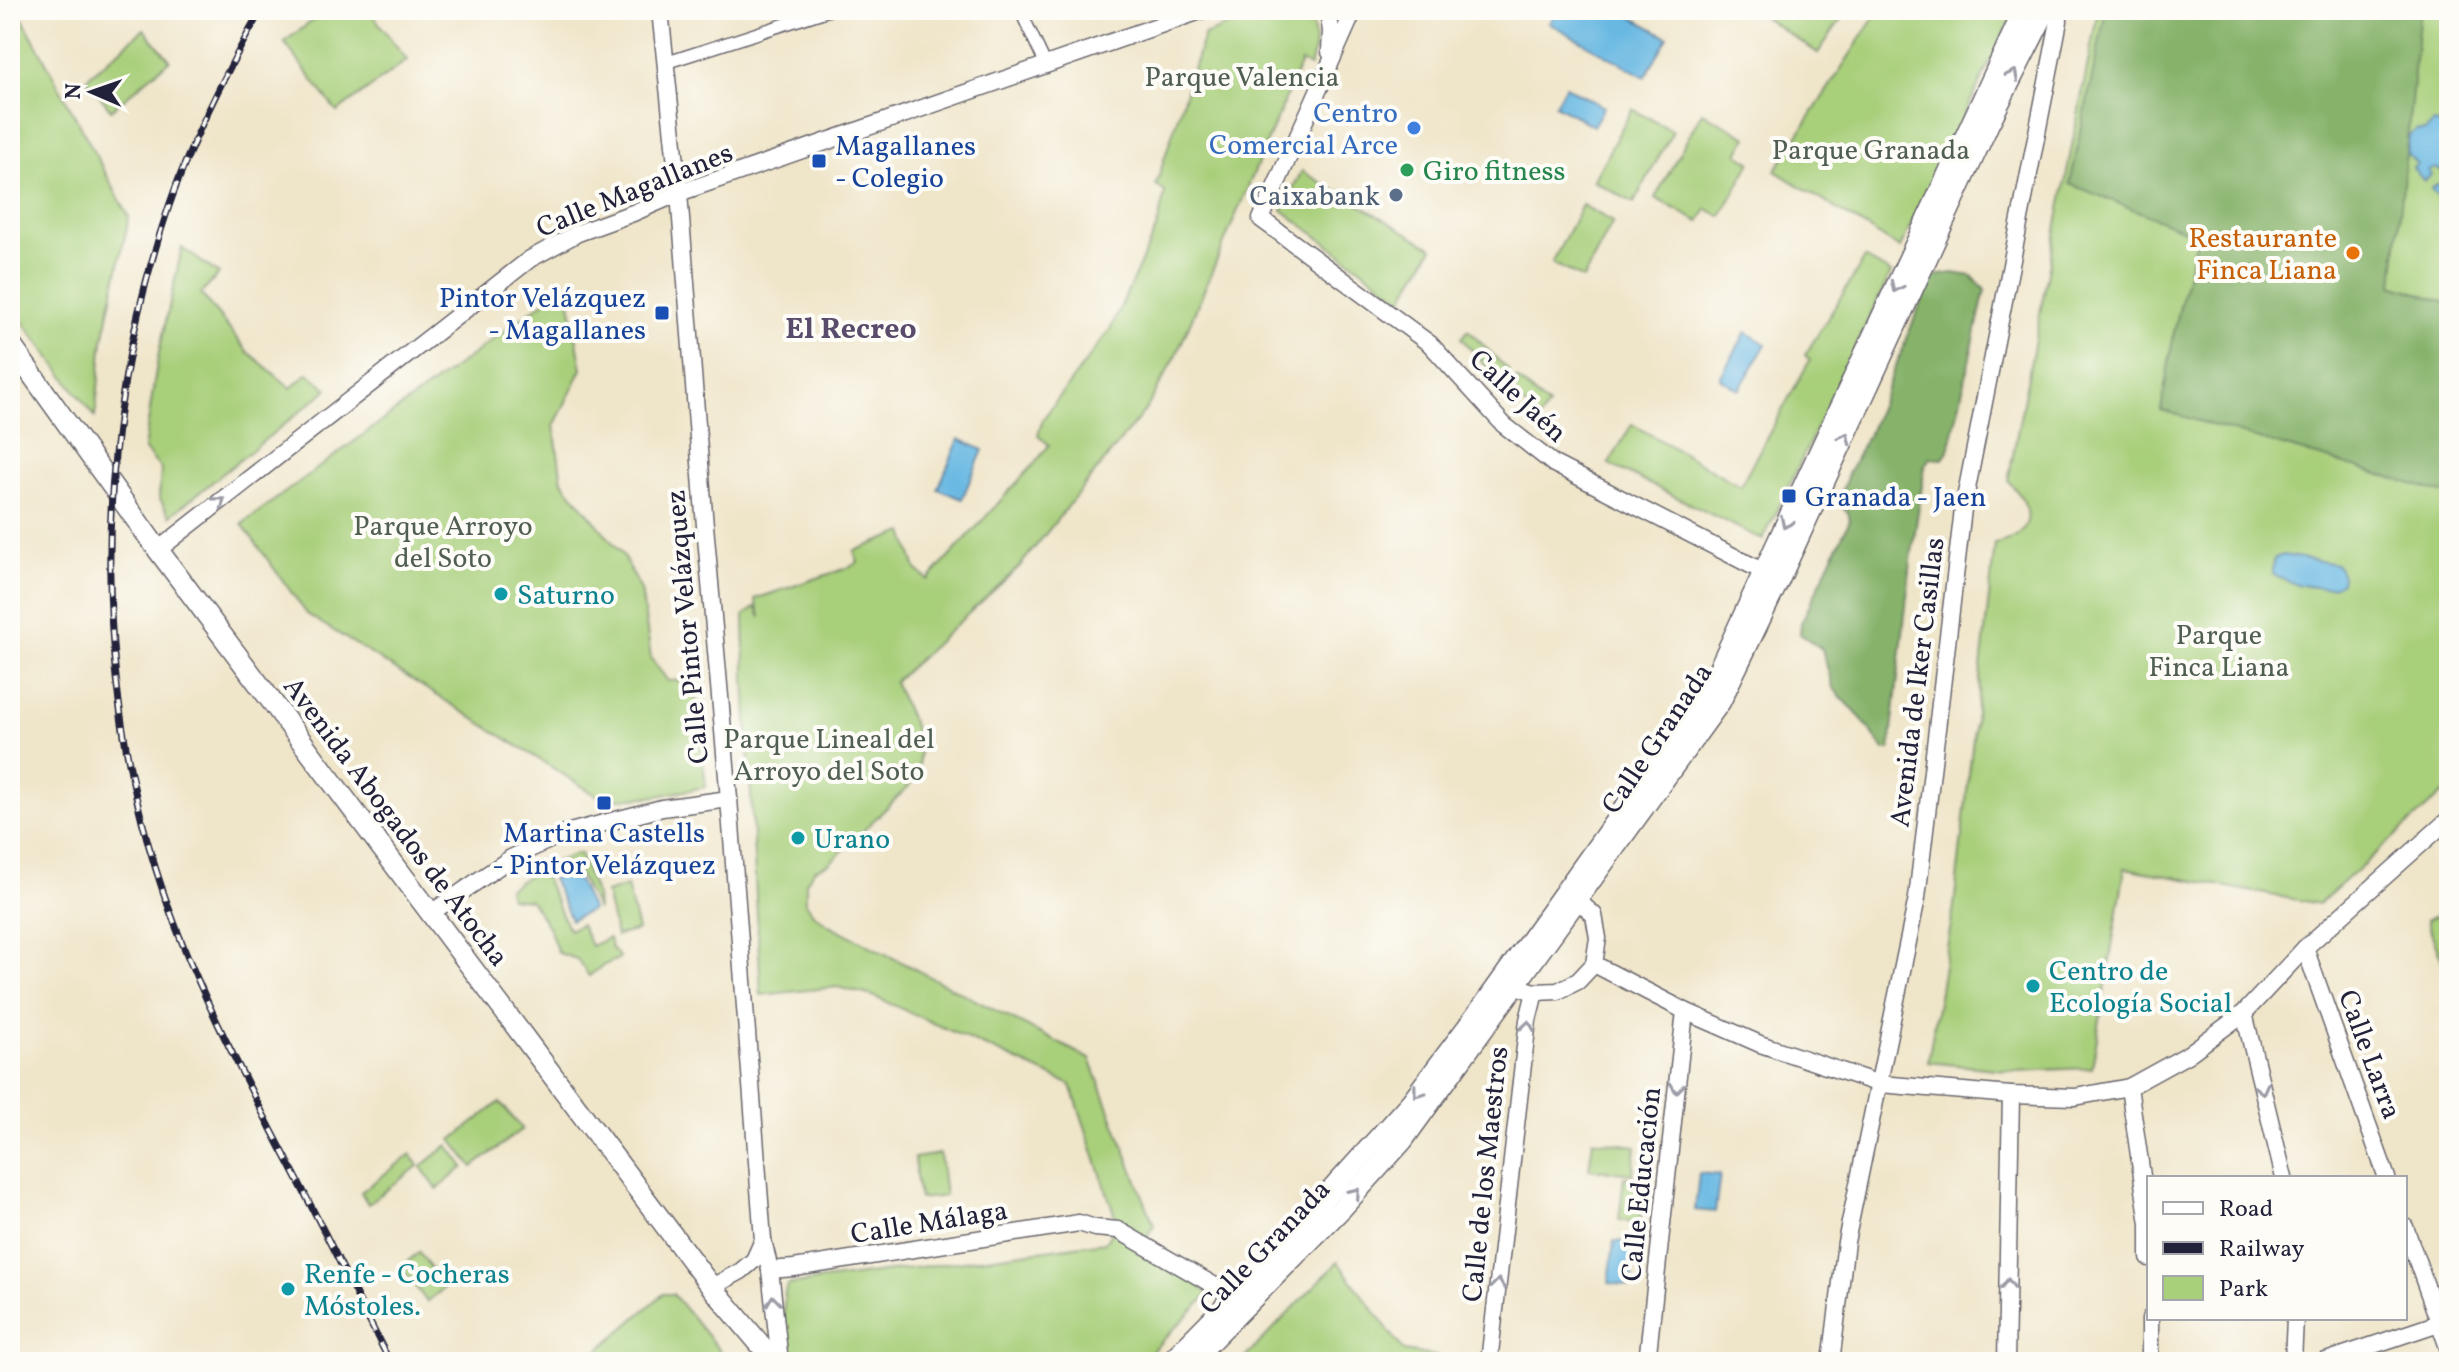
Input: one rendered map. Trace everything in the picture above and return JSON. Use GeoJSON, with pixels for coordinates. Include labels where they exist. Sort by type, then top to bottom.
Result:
{"type":"FeatureCollection","features":[{"type":"Feature","properties":{"kind":"street","name":"Calle Pintor Velázquez"},"geometry":{"type":"LineString","coordinates":[[660,10],[679,193],[763,1240],[770,1270],[777,1362]]}},
{"type":"Feature","properties":{"kind":"street"},"geometry":{"type":"LineString","coordinates":[[665,63],[829,10]]}},
{"type":"Feature","properties":{"kind":"street"},"geometry":{"type":"LineString","coordinates":[[1020,10],[1046,65]]}},
{"type":"Feature","properties":{"kind":"street","name":"Calle Magallanes"},"geometry":{"type":"LineString","coordinates":[[158,550],[530,259],[578,233],[679,193],[1046,65],[1182,13],[1203,10]]}},
{"type":"Feature","properties":{"kind":"street"},"geometry":{"type":"LineString","coordinates":[[1328,10],[1331,31],[1329,65]]}},
{"type":"Feature","properties":{"kind":"street"},"geometry":{"type":"LineString","coordinates":[[1337,10],[1346,10]]}},
{"type":"Feature","properties":{"kind":"street"},"geometry":{"type":"LineString","coordinates":[[1329,65],[1354,10]]}},
{"type":"Feature","properties":{"kind":"street","name":"Calle Granada"},"geometry":{"type":"LineString","coordinates":[[1190,1362],[1341,1209],[1403,1140],[1525,989],[1572,896],[1709,690],[2024,10]]}},
{"type":"Feature","properties":{"kind":"street","name":"Calle Granada"},"geometry":{"type":"LineString","coordinates":[[1170,1362],[1234,1297],[1411,1102],[1720,702],[1989,123],[2046,10]]}},
{"type":"Feature","properties":{"kind":"street","name":"Avenida de Iker Casillas"},"geometry":{"type":"LineString","coordinates":[[1831,1362],[1846,1242],[1917,898],[1963,509],[2059,21],[2057,10]]}},
{"type":"Feature","properties":{"kind":"street","name":"Calle Jaén"},"geometry":{"type":"LineString","coordinates":[[1329,65],[1261,219],[1430,344],[1504,425],[1554,464],[1764,572]]}},
{"type":"Feature","properties":{"kind":"street","name":"Avenida Abogados de Atocha"},"geometry":{"type":"LineString","coordinates":[[10,344],[158,550],[744,1327]]}},
{"type":"Feature","properties":{"kind":"street"},"geometry":{"type":"LineString","coordinates":[[431,913],[511,858],[562,834],[662,808],[729,799]]}},
{"type":"Feature","properties":{"kind":"street"},"geometry":{"type":"LineString","coordinates":[[1594,964],[1685,1011],[1760,1044],[1880,1084],[2075,1097],[2129,1087],[2187,1055],[2244,1013],[2305,948],[2449,819]]}},
{"type":"Feature","properties":{"kind":"street"},"geometry":{"type":"LineString","coordinates":[[1525,989],[1558,991],[1578,981],[1594,964],[1598,938],[1594,915],[1572,896]]}},
{"type":"Feature","properties":{"kind":"street","name":"Calle Larra"},"geometry":{"type":"LineString","coordinates":[[2305,948],[2386,1176]]}},
{"type":"Feature","properties":{"kind":"street","name":"Calle de los Maestros"},"geometry":{"type":"LineString","coordinates":[[1491,1362],[1528,1020],[1525,989]]}},
{"type":"Feature","properties":{"kind":"street","name":"Calle Educación"},"geometry":{"type":"LineString","coordinates":[[1647,1362],[1685,1011]]}},
{"type":"Feature","properties":{"kind":"street"},"geometry":{"type":"LineString","coordinates":[[2244,1013],[2284,1176]]}},
{"type":"Feature","properties":{"kind":"street"},"geometry":{"type":"LineString","coordinates":[[2129,1087],[2147,1210]]}},
{"type":"Feature","properties":{"kind":"street"},"geometry":{"type":"LineString","coordinates":[[2006,1362],[2011,1095]]}},
{"type":"Feature","properties":{"kind":"street","name":"Calle Málaga"},"geometry":{"type":"LineString","coordinates":[[770,1270],[1079,1223],[1118,1230],[1234,1297]]}},
{"type":"Feature","properties":{"kind":"street"},"geometry":{"type":"LineString","coordinates":[[2407,1233],[2449,1350]]}},
{"type":"Feature","properties":{"kind":"street"},"geometry":{"type":"LineString","coordinates":[[712,1287],[754,1260],[763,1240]]}},
{"type":"Feature","properties":{"kind":"street"},"geometry":{"type":"LineString","coordinates":[[2150,1320],[2150,1362]]}},
{"type":"Feature","properties":{"kind":"street"},"geometry":{"type":"LineString","coordinates":[[2293,1362],[2295,1320]]}},
{"type":"Feature","properties":{"kind":"street"},"geometry":{"type":"LineString","coordinates":[[2323,1362],[2439,1323]]}},
{"type":"Feature","properties":{"kind":"street","name":"Calle Pintor Velázquez"},"geometry":{"type":"LineString","coordinates":[[744,1327],[777,1362]]}},
{"type":"Feature","properties":{"kind":"green space"},"geometry":{"type":"Polygon","coordinates":[[[10,10],[18,10],[129,217],[103,340],[95,417],[10,305],[10,10]]]}},
{"type":"Feature","properties":{"kind":"green space"},"geometry":{"type":"Polygon","coordinates":[[[327,10],[369,10],[407,60],[337,112],[284,42],[327,10]]]}},
{"type":"Feature","properties":{"kind":"green space"},"geometry":{"type":"Polygon","coordinates":[[[1269,10],[1305,10],[1314,30],[1312,60],[1310,67],[1301,62],[1176,356],[1147,408],[1019,567],[894,682],[920,740],[918,777],[830,863],[815,869],[806,882],[806,903],[829,925],[1090,1059],[1154,1225],[1146,1240],[1209,1294],[1141,1362],[796,1362],[789,1347],[785,1325],[787,1285],[1105,1242],[1118,1225],[1071,1085],[873,996],[837,987],[761,995],[744,615],[756,607],[761,618],[755,599],[850,567],[858,562],[854,551],[904,532],[916,569],[928,580],[1035,463],[1049,445],[1038,435],[1043,419],[1111,328],[1157,227],[1165,192],[1156,185],[1204,35],[1269,10]]]}},
{"type":"Feature","properties":{"kind":"green space"},"geometry":{"type":"Polygon","coordinates":[[[1753,10],[1847,10],[1818,53],[1753,10]]]}},
{"type":"Feature","properties":{"kind":"green space","name":"Parque Granada"},"geometry":{"type":"Polygon","coordinates":[[[1879,10],[2015,10],[1900,248],[1775,171],[1879,10]]]}},
{"type":"Feature","properties":{"kind":"green space","name":"Parque Finca Liana"},"geometry":{"type":"Polygon","coordinates":[[[2098,10],[2449,10],[2449,788],[2319,904],[2125,868],[2092,1068],[2015,1071],[1928,1062],[1954,906],[1995,544],[2019,534],[2027,518],[2023,500],[2008,481],[2098,10]]]}},
{"type":"Feature","properties":{"kind":"green space"},"geometry":{"type":"Polygon","coordinates":[[[2106,10],[2420,10],[2393,285],[2449,303],[2449,495],[2161,410],[2174,332],[2197,235],[2070,184],[2106,10]]]}},
{"type":"Feature","properties":{"kind":"green space"},"geometry":{"type":"Polygon","coordinates":[[[144,29],[170,60],[111,110],[86,79],[144,29]]]}},
{"type":"Feature","properties":{"kind":"green space"},"geometry":{"type":"Polygon","coordinates":[[[1632,109],[1673,131],[1634,203],[1593,181],[1632,109]]]}},
{"type":"Feature","properties":{"kind":"green space"},"geometry":{"type":"Polygon","coordinates":[[[1702,112],[1747,137],[1738,154],[1751,162],[1721,216],[1707,209],[1699,222],[1655,198],[1702,112]]]}},
{"type":"Feature","properties":{"kind":"green space"},"geometry":{"type":"Polygon","coordinates":[[[1302,171],[1433,248],[1402,299],[1282,210],[1302,171]]]}},
{"type":"Feature","properties":{"kind":"green space"},"geometry":{"type":"Polygon","coordinates":[[[1582,205],[1613,222],[1583,279],[1552,263],[1582,205]]]}},
{"type":"Feature","properties":{"kind":"green space"},"geometry":{"type":"Polygon","coordinates":[[[182,248],[219,274],[201,294],[247,351],[291,388],[308,373],[328,389],[170,516],[159,498],[161,469],[144,449],[158,357],[182,248]]]}},
{"type":"Feature","properties":{"kind":"green space"},"geometry":{"type":"Polygon","coordinates":[[[1865,258],[1891,273],[1763,540],[1609,464],[1632,424],[1740,486],[1810,360],[1805,355],[1865,258]]]}},
{"type":"Feature","properties":{"kind":"green space"},"geometry":{"type":"Polygon","coordinates":[[[1952,273],[1972,276],[1985,290],[1950,447],[1943,459],[1930,458],[1925,465],[1890,749],[1884,750],[1860,717],[1833,688],[1822,649],[1800,634],[1801,623],[1850,520],[1848,512],[1837,504],[1931,277],[1952,273]]]}},
{"type":"Feature","properties":{"kind":"green space","name":"Parque Arroyo del Soto"},"geometry":{"type":"Polygon","coordinates":[[[567,285],[582,369],[554,426],[562,481],[623,555],[641,590],[651,658],[668,681],[694,680],[706,787],[657,796],[604,800],[307,614],[242,524],[567,285]]]}},
{"type":"Feature","properties":{"kind":"green space"},"geometry":{"type":"Polygon","coordinates":[[[1468,330],[1510,372],[1500,382],[1461,338],[1468,330]]]}},
{"type":"Feature","properties":{"kind":"green space"},"geometry":{"type":"Polygon","coordinates":[[[1517,379],[1548,406],[1539,420],[1508,389],[1517,379]]]}},
{"type":"Feature","properties":{"kind":"green space"},"geometry":{"type":"Polygon","coordinates":[[[580,854],[596,896],[597,910],[573,862],[544,876],[569,930],[581,924],[591,946],[609,938],[611,947],[620,958],[589,976],[577,959],[558,953],[549,928],[530,900],[511,898],[508,889],[540,868],[580,854]]]}},
{"type":"Feature","properties":{"kind":"green space"},"geometry":{"type":"Polygon","coordinates":[[[627,886],[638,930],[616,936],[606,893],[627,886]]]}},
{"type":"Feature","properties":{"kind":"green space"},"geometry":{"type":"Polygon","coordinates":[[[2449,911],[2449,963],[2444,965],[2426,920],[2449,911]]]}},
{"type":"Feature","properties":{"kind":"green space"},"geometry":{"type":"Polygon","coordinates":[[[500,1102],[522,1129],[473,1167],[452,1140],[500,1102]]]}},
{"type":"Feature","properties":{"kind":"green space"},"geometry":{"type":"Polygon","coordinates":[[[1593,1140],[1636,1146],[1633,1174],[1589,1169],[1593,1140]]]}},
{"type":"Feature","properties":{"kind":"green space"},"geometry":{"type":"Polygon","coordinates":[[[448,1145],[464,1167],[437,1189],[421,1167],[448,1145]]]}},
{"type":"Feature","properties":{"kind":"green space"},"geometry":{"type":"Polygon","coordinates":[[[411,1154],[418,1166],[368,1204],[361,1192],[411,1154]]]}},
{"type":"Feature","properties":{"kind":"green space"},"geometry":{"type":"Polygon","coordinates":[[[940,1154],[945,1196],[919,1199],[914,1158],[940,1154]]]}},
{"type":"Feature","properties":{"kind":"green space"},"geometry":{"type":"Polygon","coordinates":[[[1624,1177],[1645,1179],[1640,1223],[1619,1220],[1624,1177]]]}},
{"type":"Feature","properties":{"kind":"green space"},"geometry":{"type":"Polygon","coordinates":[[[419,1252],[445,1287],[427,1302],[401,1267],[419,1252]]]}},
{"type":"Feature","properties":{"kind":"green space"},"geometry":{"type":"Polygon","coordinates":[[[1338,1262],[1404,1351],[1470,1362],[1241,1362],[1338,1262]]]}},
{"type":"Feature","properties":{"kind":"green space"},"geometry":{"type":"Polygon","coordinates":[[[663,1294],[673,1294],[729,1362],[585,1362],[663,1294]]]}},
{"type":"Feature","properties":{"kind":"water"},"geometry":{"type":"Polygon","coordinates":[[[1558,10],[1619,10],[1668,37],[1645,77],[1549,23],[1558,10]]]}},
{"type":"Feature","properties":{"kind":"water"},"geometry":{"type":"Polygon","coordinates":[[[1565,86],[1604,107],[1593,126],[1555,105],[1565,86]]]}},
{"type":"Feature","properties":{"kind":"water"},"geometry":{"type":"Polygon","coordinates":[[[2434,123],[2449,127],[2449,207],[2431,189],[2438,184],[2443,188],[2446,177],[2443,172],[2431,169],[2428,171],[2431,175],[2424,181],[2413,168],[2417,164],[2407,154],[2409,136],[2416,130],[2425,131],[2434,123]]]}},
{"type":"Feature","properties":{"kind":"water"},"geometry":{"type":"Polygon","coordinates":[[[1746,332],[1766,344],[1739,390],[1720,378],[1746,332]]]}},
{"type":"Feature","properties":{"kind":"water"},"geometry":{"type":"Polygon","coordinates":[[[959,439],[983,450],[962,499],[938,489],[959,439]]]}},
{"type":"Feature","properties":{"kind":"water"},"geometry":{"type":"Polygon","coordinates":[[[2284,555],[2336,564],[2342,576],[2340,583],[2332,587],[2306,586],[2280,578],[2273,574],[2273,561],[2284,555]]]}},
{"type":"Feature","properties":{"kind":"water"},"geometry":{"type":"Polygon","coordinates":[[[572,868],[592,910],[571,920],[552,879],[572,868]]]}},
{"type":"Feature","properties":{"kind":"water"},"geometry":{"type":"Polygon","coordinates":[[[1699,1173],[1720,1175],[1715,1212],[1695,1210],[1699,1173]]]}},
{"type":"Feature","properties":{"kind":"water"},"geometry":{"type":"Polygon","coordinates":[[[1614,1241],[1636,1243],[1631,1286],[1609,1283],[1614,1241]]]}},
{"type":"Feature","properties":{"kind":"railway"},"geometry":{"type":"LineString","coordinates":[[261,10],[188,155],[169,206],[143,295],[124,386],[113,479],[110,572],[115,664],[128,756],[149,847],[179,935],[228,1044],[390,1362]]}},
{"type":"Feature","properties":{"kind":"place","name":"Centro Comercial Arce"},"geometry":{"type":"Point","coordinates":[1414,128]}},
{"type":"Feature","properties":{"kind":"place","name":"Magallanes - Colegio"},"geometry":{"type":"Point","coordinates":[819,161]}},
{"type":"Feature","properties":{"kind":"place","name":"Giro fitness"},"geometry":{"type":"Point","coordinates":[1407,170]}},
{"type":"Feature","properties":{"kind":"place","name":"Caixabank"},"geometry":{"type":"Point","coordinates":[1396,195]}},
{"type":"Feature","properties":{"kind":"place","name":"Restaurante Finca Liana"},"geometry":{"type":"Point","coordinates":[2353,253]}},
{"type":"Feature","properties":{"kind":"place","name":"Pintor Velázquez - Magallanes"},"geometry":{"type":"Point","coordinates":[662,313]}},
{"type":"Feature","properties":{"kind":"place","name":"Granada - Jaen"},"geometry":{"type":"Point","coordinates":[1789,496]}},
{"type":"Feature","properties":{"kind":"place","name":"Saturno"},"geometry":{"type":"Point","coordinates":[501,594]}},
{"type":"Feature","properties":{"kind":"place","name":"Martina Castells - Pintor Velázquez"},"geometry":{"type":"Point","coordinates":[604,803]}},
{"type":"Feature","properties":{"kind":"place","name":"Urano"},"geometry":{"type":"Point","coordinates":[798,838]}},
{"type":"Feature","properties":{"kind":"place","name":"Centro de Ecología Social"},"geometry":{"type":"Point","coordinates":[2033,986]}},
{"type":"Feature","properties":{"kind":"place","name":"Renfe - Cocheras Móstoles."},"geometry":{"type":"Point","coordinates":[288,1289]}},
{"type":"Feature","properties":{"kind":"district","name":"El Recreo"},"geometry":{"type":"Point","coordinates":[851,328]}},
{"type":"Feature","properties":{"kind":"park label","name":"Parque Valencia"},"geometry":{"type":"Point","coordinates":[1242,76]}},
{"type":"Feature","properties":{"kind":"park label","name":"Parque Lineal del Arroyo del Soto"},"geometry":{"type":"Point","coordinates":[829,754]}}]}
